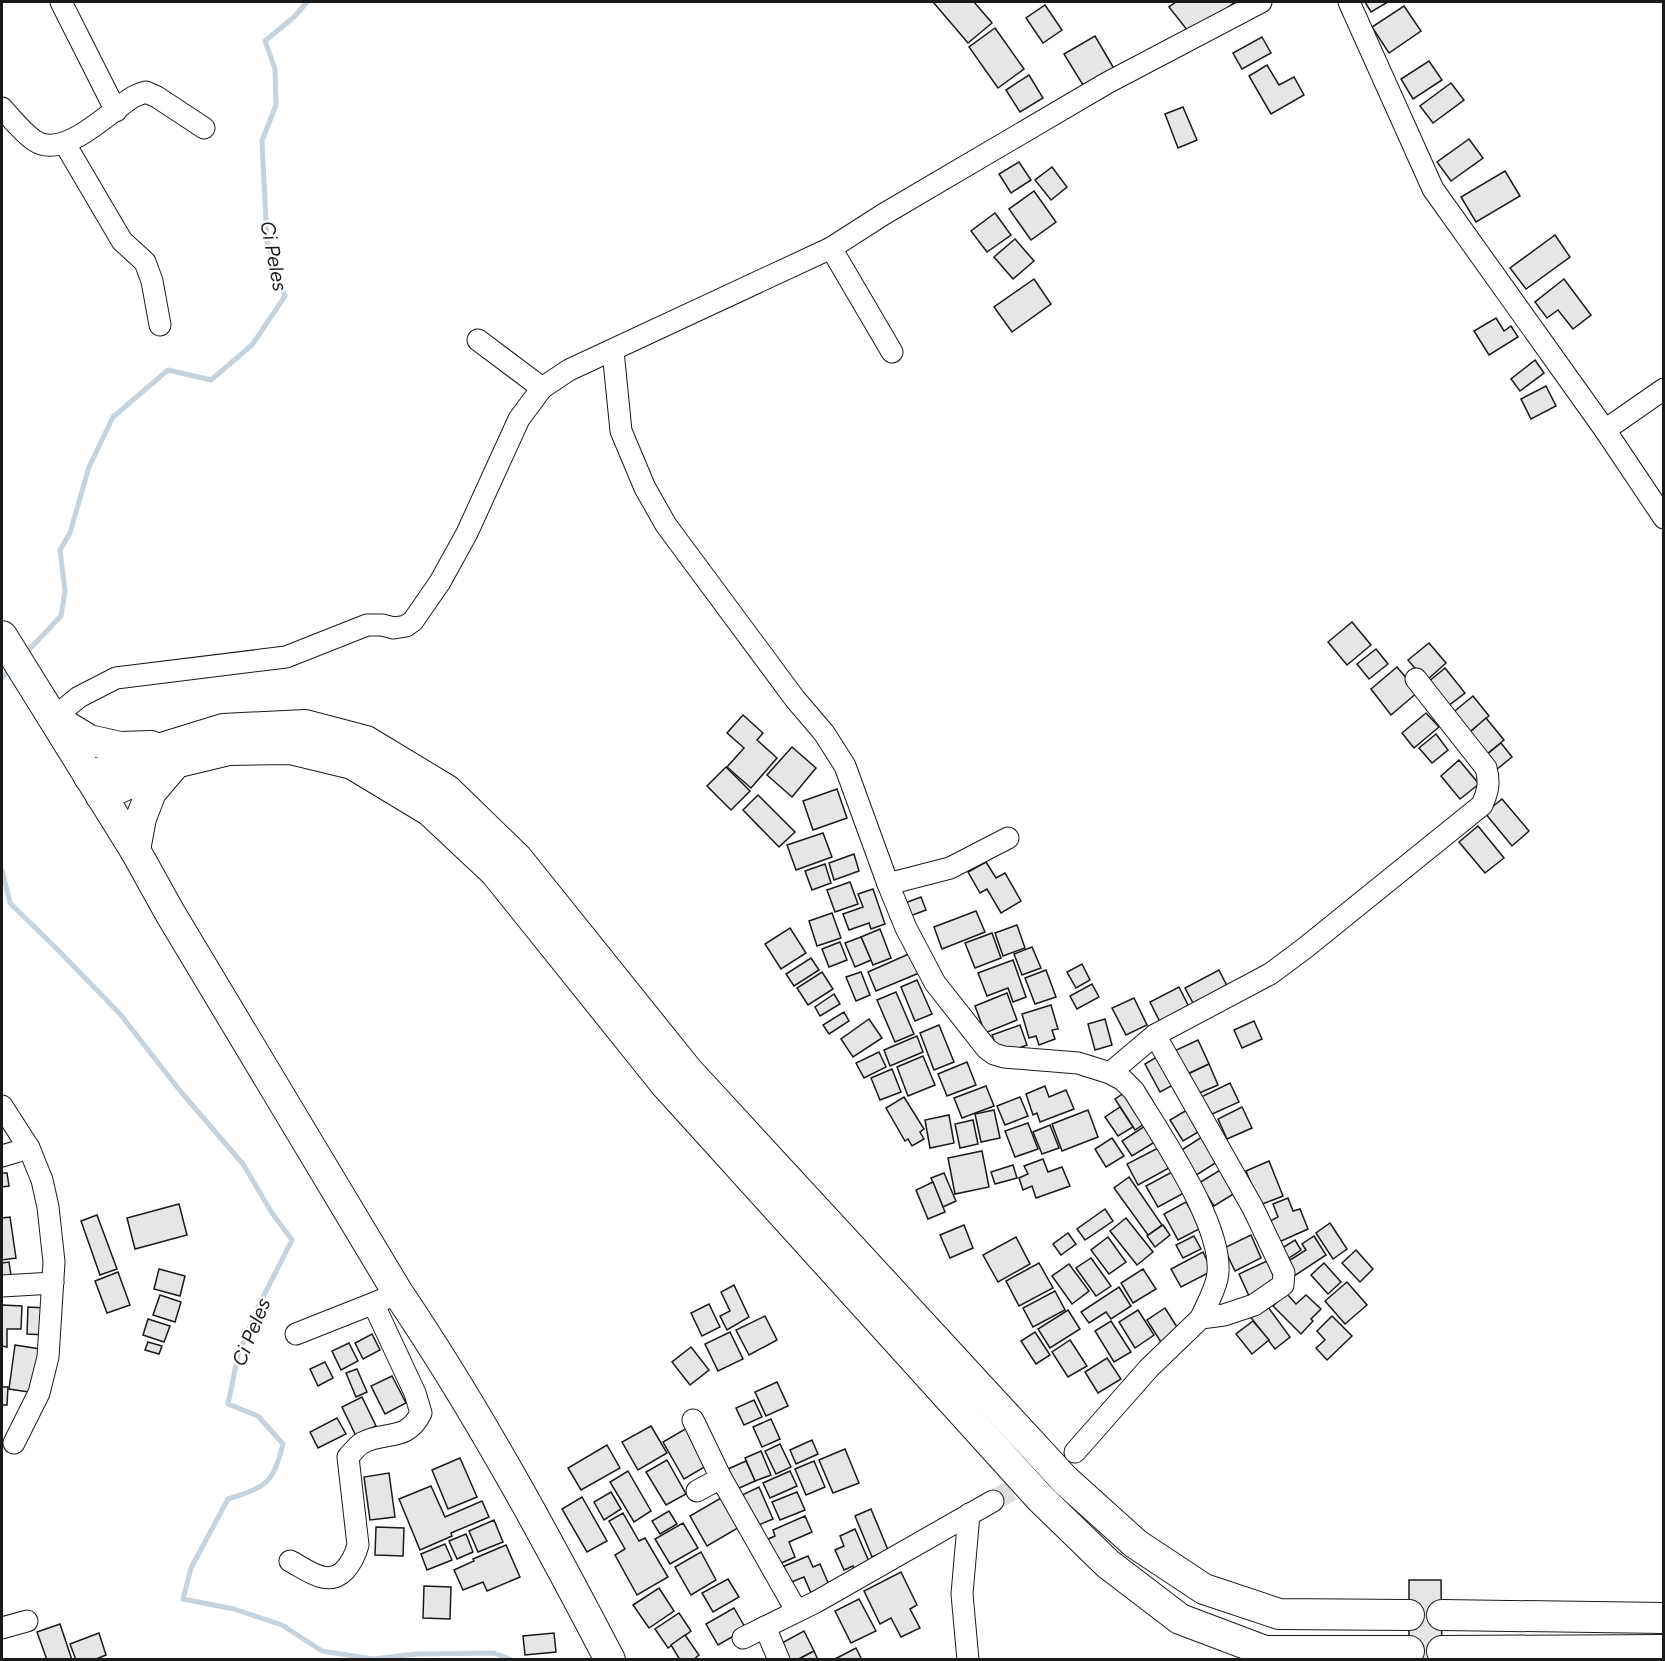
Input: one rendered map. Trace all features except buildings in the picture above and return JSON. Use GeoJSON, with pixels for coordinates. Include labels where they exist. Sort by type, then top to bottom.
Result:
{"type":"FeatureCollection","features":[{"type":"Feature","properties":{"kind":"highway"},"geometry":{"type":"LineString","coordinates":[[2,637],[135,850],[386,1299],[435,1348],[513,1481],[610,1659]]}},
{"type":"Feature","properties":{"kind":"highway"},"geometry":{"type":"LineString","coordinates":[[53,718],[89,740],[120,747],[172,755],[229,750],[290,749],[352,764],[430,810],[495,872],[666,1085],[1040,1498],[1108,1564],[1180,1619],[1271,1655],[1409,1651]]}},
{"type":"Feature","properties":{"kind":"highway"},"geometry":{"type":"LineString","coordinates":[[95,786],[172,755],[223,729],[305,725],[366,741],[447,790],[517,858],[688,1071],[1065,1480],[1136,1544],[1204,1589],[1279,1614],[1409,1615]]}},
{"type":"Feature","properties":{"kind":"highway"},"geometry":{"type":"LineString","coordinates":[[135,850],[141,818],[151,792],[172,755]]}},
{"type":"Feature","properties":{"kind":"highway"},"geometry":{"type":"LineString","coordinates":[[1442,1615],[1664,1618]]}},
{"type":"Feature","properties":{"kind":"highway"},"geometry":{"type":"LineString","coordinates":[[1442,1651],[1527,1655],[1664,1650]]}},
{"type":"Feature","properties":{"kind":"street"},"geometry":{"type":"LineString","coordinates":[[62,2],[116,111]]}},
{"type":"Feature","properties":{"kind":"street"},"geometry":{"type":"LineString","coordinates":[[53,718],[79,697],[116,678],[286,657],[368,625],[394,628],[406,626],[413,621],[440,582],[467,533],[519,419],[542,388],[569,370],[831,248],[884,213],[1107,83],[1262,2]]}},
{"type":"Feature","properties":{"kind":"street"},"geometry":{"type":"LineString","coordinates":[[1349,2],[1433,189],[1605,430],[1664,518]]}},
{"type":"Feature","properties":{"kind":"street"},"geometry":{"type":"LineString","coordinates":[[2,108],[37,143],[47,146],[65,144],[116,111],[134,96],[146,92],[204,128]]}},
{"type":"Feature","properties":{"kind":"street"},"geometry":{"type":"LineString","coordinates":[[65,144],[122,241],[145,262],[152,281],[160,325]]}},
{"type":"Feature","properties":{"kind":"street"},"geometry":{"type":"LineString","coordinates":[[831,248],[892,352]]}},
{"type":"Feature","properties":{"kind":"street"},"geometry":{"type":"LineString","coordinates":[[478,340],[542,388]]}},
{"type":"Feature","properties":{"kind":"street"},"geometry":{"type":"LineString","coordinates":[[613,351],[621,431],[645,488],[666,525],[795,699],[824,733],[845,766],[906,928],[935,983],[994,1054],[1004,1057],[1078,1063],[1110,1073],[1123,1080],[1134,1091],[1200,1202],[1216,1251],[1217,1278],[1201,1318],[1149,1368],[1075,1452]]}},
{"type":"Feature","properties":{"kind":"street"},"geometry":{"type":"LineString","coordinates":[[1605,430],[1664,389]]}},
{"type":"Feature","properties":{"kind":"street"},"geometry":{"type":"LineString","coordinates":[[1110,1073],[1155,1035],[1270,974],[1482,805],[1488,792],[1489,780],[1486,768],[1416,679]]}},
{"type":"Feature","properties":{"kind":"street"},"geometry":{"type":"LineString","coordinates":[[888,884],[950,868],[1008,838]]}},
{"type":"Feature","properties":{"kind":"street"},"geometry":{"type":"LineString","coordinates":[[1155,1035],[1253,1208],[1284,1273],[1283,1285],[1254,1305],[1224,1315],[1201,1318]]}},
{"type":"Feature","properties":{"kind":"street"},"geometry":{"type":"LineString","coordinates":[[2,1106],[29,1148],[42,1180],[48,1207],[54,1262],[48,1357],[39,1393],[14,1443]]}},
{"type":"Feature","properties":{"kind":"street"},"geometry":{"type":"LineString","coordinates":[[2,1156],[29,1148]]}},
{"type":"Feature","properties":{"kind":"street"},"geometry":{"type":"LineString","coordinates":[[2,1286],[54,1283]]}},
{"type":"Feature","properties":{"kind":"street"},"geometry":{"type":"LineString","coordinates":[[290,1562],[323,1578],[331,1579],[341,1574],[351,1563],[358,1545],[348,1457],[362,1443],[415,1426],[421,1413],[386,1299],[296,1334]]}},
{"type":"Feature","properties":{"kind":"street"},"geometry":{"type":"LineString","coordinates":[[693,1420],[721,1478],[796,1610]]}},
{"type":"Feature","properties":{"kind":"street"},"geometry":{"type":"LineString","coordinates":[[697,1491],[721,1478]]}},
{"type":"Feature","properties":{"kind":"street"},"geometry":{"type":"LineString","coordinates":[[742,1638],[816,1602],[993,1501]]}},
{"type":"Feature","properties":{"kind":"street"},"geometry":{"type":"LineString","coordinates":[[968,1659],[962,1594],[969,1514]]}},
{"type":"Feature","properties":{"kind":"street"},"geometry":{"type":"LineString","coordinates":[[2,1628],[27,1621]]}},
{"type":"Feature","properties":{"kind":"street"},"geometry":{"type":"LineString","coordinates":[[765,1627],[778,1659]]}},
{"type":"Feature","properties":{"kind":"waterway","name":"Ci Peles"},"geometry":{"type":"LineString","coordinates":[[24,655],[61,616],[65,591],[60,550],[70,533],[89,467],[113,417],[168,370],[211,380],[252,345],[285,296],[267,242],[262,141],[276,105],[275,69],[265,41],[294,17],[307,2]]}},
{"type":"Feature","properties":{"kind":"waterway","name":"Ci Peles"},"geometry":{"type":"LineString","coordinates":[[2,678],[11,668]]}},
{"type":"Feature","properties":{"kind":"waterway","name":"Ci Peles"},"geometry":{"type":"LineString","coordinates":[[2,870],[10,903],[120,1014],[181,1092],[243,1164],[272,1213],[292,1240],[258,1307],[238,1355],[228,1404],[258,1416],[283,1444],[276,1468],[266,1482],[259,1487],[228,1499],[191,1568],[183,1599],[234,1609],[282,1625],[322,1651],[373,1659],[416,1654],[494,1653],[512,1660]]}},
{"type":"Feature","properties":{"kind":"tunnel"},"geometry":{"type":"LineString","coordinates":[[993,1501],[1036,1476]]}}]}
